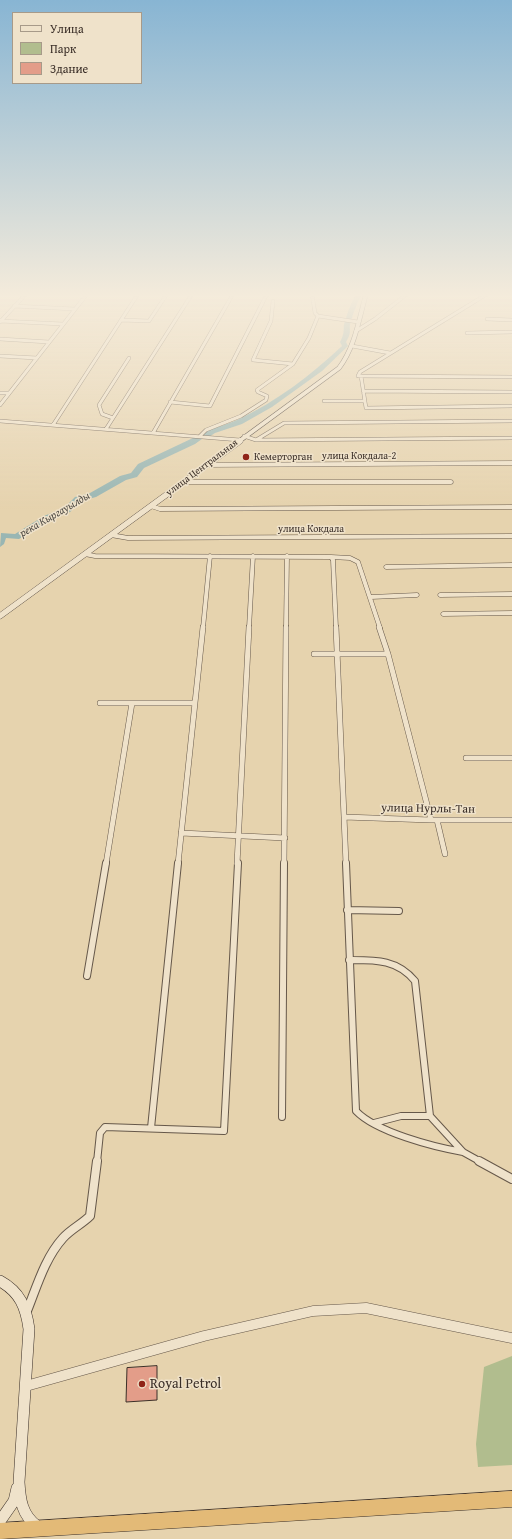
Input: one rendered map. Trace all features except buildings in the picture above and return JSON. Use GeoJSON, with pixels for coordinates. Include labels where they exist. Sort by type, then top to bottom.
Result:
{"type":"FeatureCollection","features":[{"type":"Feature","properties":{"kind":"highway"},"geometry":{"type":"LineString","coordinates":[[0,1531],[512,1498]]}},
{"type":"Feature","properties":{"kind":"main road","name":"улица Центральная"},"geometry":{"type":"LineString","coordinates":[[0,616],[111,536],[341,366]]}},
{"type":"Feature","properties":{"kind":"main road"},"geometry":{"type":"LineString","coordinates":[[0,1281],[13,1289],[24,1302],[30,1329],[19,1482],[20,1497],[25,1514],[30,1521],[40,1528]]}},
{"type":"Feature","properties":{"kind":"main road"},"geometry":{"type":"LineString","coordinates":[[0,1521],[14,1501],[19,1482]]}},
{"type":"Feature","properties":{"kind":"street"},"geometry":{"type":"LineString","coordinates":[[0,405],[31,366]]}},
{"type":"Feature","properties":{"kind":"street"},"geometry":{"type":"LineString","coordinates":[[53,425],[91,366]]}},
{"type":"Feature","properties":{"kind":"street"},"geometry":{"type":"LineString","coordinates":[[114,418],[102,414],[99,405],[124,366]]}},
{"type":"Feature","properties":{"kind":"street"},"geometry":{"type":"LineString","coordinates":[[106,429],[147,366]]}},
{"type":"Feature","properties":{"kind":"street"},"geometry":{"type":"LineString","coordinates":[[153,433],[191,366]]}},
{"type":"Feature","properties":{"kind":"street"},"geometry":{"type":"LineString","coordinates":[[170,402],[210,406],[230,366]]}},
{"type":"Feature","properties":{"kind":"street"},"geometry":{"type":"LineString","coordinates":[[200,436],[206,430],[241,416],[266,400],[266,396],[258,392],[258,390],[291,366]]}},
{"type":"Feature","properties":{"kind":"street"},"geometry":{"type":"LineString","coordinates":[[369,366],[360,372],[359,376],[366,408],[512,406]]}},
{"type":"Feature","properties":{"kind":"street"},"geometry":{"type":"LineString","coordinates":[[359,376],[512,377]]}},
{"type":"Feature","properties":{"kind":"street"},"geometry":{"type":"LineString","coordinates":[[363,391],[512,392]]}},
{"type":"Feature","properties":{"kind":"street"},"geometry":{"type":"LineString","coordinates":[[0,393],[9,393]]}},
{"type":"Feature","properties":{"kind":"street"},"geometry":{"type":"LineString","coordinates":[[324,401],[365,401]]}},
{"type":"Feature","properties":{"kind":"street"},"geometry":{"type":"LineString","coordinates":[[0,421],[240,440]]}},
{"type":"Feature","properties":{"kind":"street"},"geometry":{"type":"LineString","coordinates":[[256,440],[284,423],[512,421]]}},
{"type":"Feature","properties":{"kind":"street"},"geometry":{"type":"LineString","coordinates":[[244,436],[256,440],[512,438]]}},
{"type":"Feature","properties":{"kind":"street","name":"улица Кокдала-2"},"geometry":{"type":"LineString","coordinates":[[207,465],[512,463]]}},
{"type":"Feature","properties":{"kind":"street"},"geometry":{"type":"LineString","coordinates":[[184,482],[451,482]]}},
{"type":"Feature","properties":{"kind":"street"},"geometry":{"type":"LineString","coordinates":[[151,506],[160,509],[512,507]]}},
{"type":"Feature","properties":{"kind":"street","name":"улица Кокдала"},"geometry":{"type":"LineString","coordinates":[[111,536],[128,538],[512,536]]}},
{"type":"Feature","properties":{"kind":"street"},"geometry":{"type":"LineString","coordinates":[[85,554],[95,556],[347,557],[356,560],[361,564],[361,570],[371,597],[388,654],[434,820],[445,854]]}},
{"type":"Feature","properties":{"kind":"street"},"geometry":{"type":"LineString","coordinates":[[151,1128],[210,556]]}},
{"type":"Feature","properties":{"kind":"street"},"geometry":{"type":"LineString","coordinates":[[27,1311],[43,1269],[54,1250],[64,1237],[90,1216],[100,1133],[105,1127],[224,1131],[253,556]]}},
{"type":"Feature","properties":{"kind":"street"},"geometry":{"type":"LineString","coordinates":[[282,1117],[287,556]]}},
{"type":"Feature","properties":{"kind":"street"},"geometry":{"type":"LineString","coordinates":[[331,557],[333,560],[356,1111],[360,1116],[374,1124],[418,1142],[452,1151],[463,1152]]}},
{"type":"Feature","properties":{"kind":"street"},"geometry":{"type":"LineString","coordinates":[[386,567],[512,565]]}},
{"type":"Feature","properties":{"kind":"street"},"geometry":{"type":"LineString","coordinates":[[440,595],[512,594]]}},
{"type":"Feature","properties":{"kind":"street"},"geometry":{"type":"LineString","coordinates":[[371,597],[417,595]]}},
{"type":"Feature","properties":{"kind":"street"},"geometry":{"type":"LineString","coordinates":[[443,614],[512,613]]}},
{"type":"Feature","properties":{"kind":"street"},"geometry":{"type":"LineString","coordinates":[[314,654],[388,654]]}},
{"type":"Feature","properties":{"kind":"street"},"geometry":{"type":"LineString","coordinates":[[100,703],[195,703]]}},
{"type":"Feature","properties":{"kind":"street"},"geometry":{"type":"LineString","coordinates":[[87,976],[132,703]]}},
{"type":"Feature","properties":{"kind":"street"},"geometry":{"type":"LineString","coordinates":[[466,758],[512,758]]}},
{"type":"Feature","properties":{"kind":"street","name":"улица Нурлы-Тан"},"geometry":{"type":"LineString","coordinates":[[344,817],[434,820],[512,820]]}},
{"type":"Feature","properties":{"kind":"street"},"geometry":{"type":"LineString","coordinates":[[181,833],[285,838]]}},
{"type":"Feature","properties":{"kind":"street"},"geometry":{"type":"LineString","coordinates":[[347,910],[399,911]]}},
{"type":"Feature","properties":{"kind":"street"},"geometry":{"type":"LineString","coordinates":[[349,960],[390,963],[399,965],[410,973],[415,981],[430,1116],[463,1152],[512,1178]]}},
{"type":"Feature","properties":{"kind":"street"},"geometry":{"type":"LineString","coordinates":[[374,1124],[391,1117],[408,1114],[430,1116]]}},
{"type":"Feature","properties":{"kind":"street"},"geometry":{"type":"LineString","coordinates":[[26,1386],[204,1336],[312,1311],[366,1308],[512,1338]]}},
{"type":"Feature","properties":{"kind":"green space"},"geometry":{"type":"Polygon","coordinates":[[[512,1356],[512,1465],[478,1467],[476,1444],[484,1367],[512,1356]]]}},
{"type":"Feature","properties":{"kind":"waterway","name":"река Кыргауылды"},"geometry":{"type":"LineString","coordinates":[[206,435],[212,431],[239,422],[269,405],[324,366]]}},
{"type":"Feature","properties":{"kind":"waterway","name":"река Кыргауылды"},"geometry":{"type":"LineString","coordinates":[[0,544],[1,537],[4,535],[16,537],[47,518],[67,510],[78,499],[93,495],[123,478],[134,475],[141,466],[198,439]]}},
{"type":"Feature","properties":{"kind":"place","name":"Кемерторган"},"geometry":{"type":"Point","coordinates":[246,457]}},
{"type":"Feature","properties":{"kind":"place","name":"Royal Petrol"},"geometry":{"type":"Point","coordinates":[142,1384]}}]}
